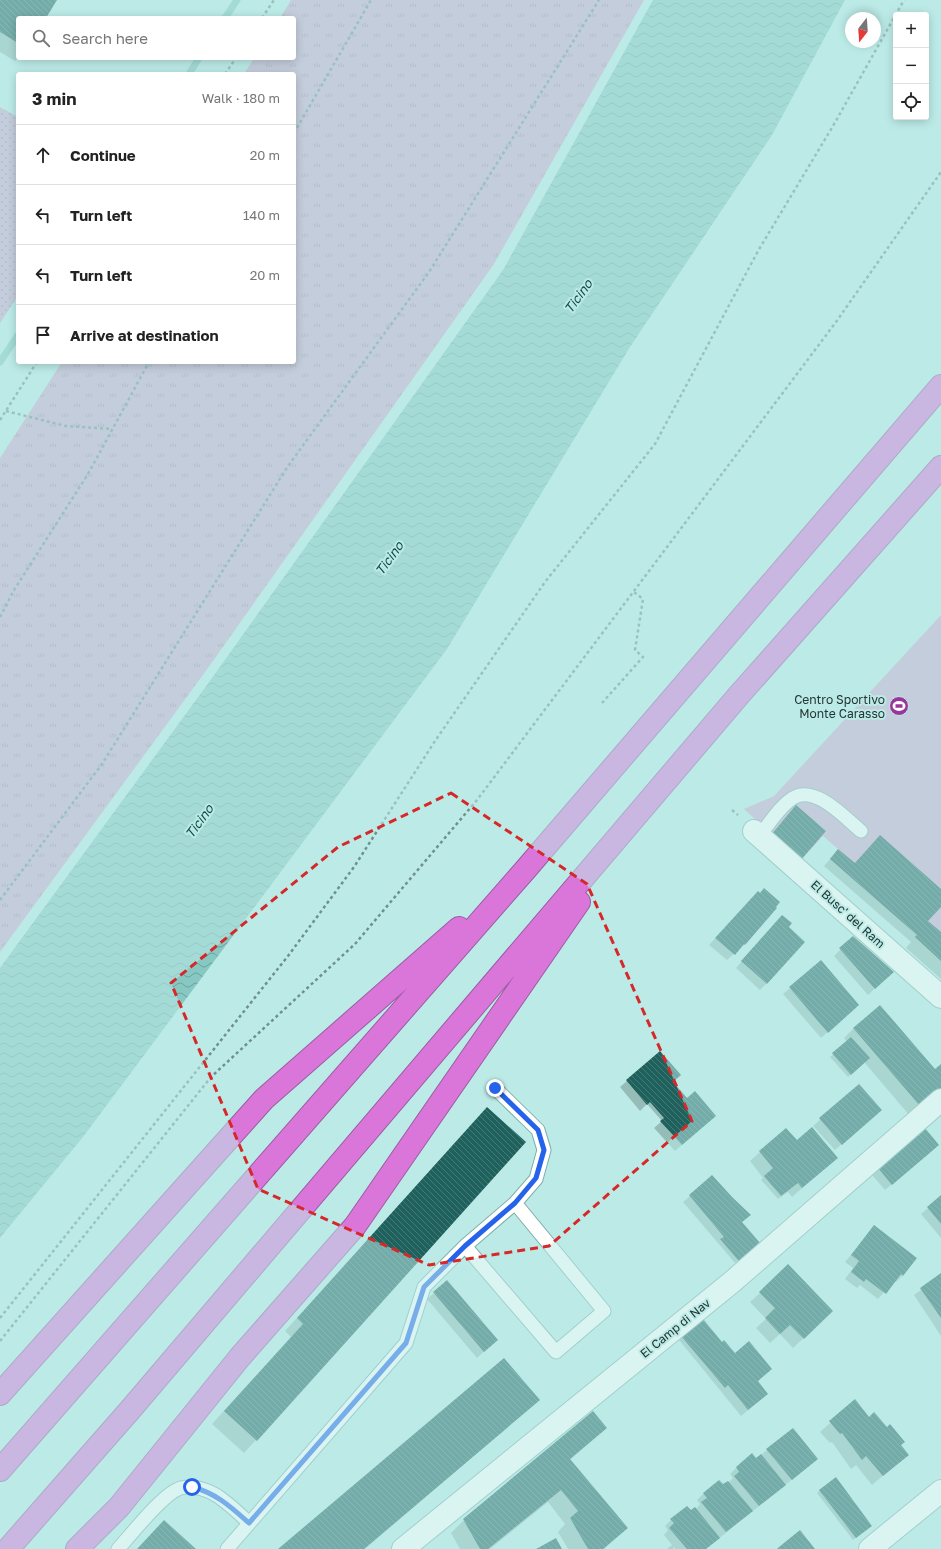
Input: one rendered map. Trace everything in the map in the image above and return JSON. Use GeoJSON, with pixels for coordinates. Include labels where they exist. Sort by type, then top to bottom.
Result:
{"type":"FeatureCollection","features":[{"type":"Feature","properties":{"kind":"highway"},"geometry":{"type":"LineString","coordinates":[[0,1470],[526,869],[941,386]]}},
{"type":"Feature","properties":{"kind":"highway"},"geometry":{"type":"LineString","coordinates":[[8,1549],[130,1410],[739,695],[941,467]]}},
{"type":"Feature","properties":{"kind":"highway"},"geometry":{"type":"LineString","coordinates":[[77,1549],[120,1507],[215,1386],[355,1226],[645,806]]}},
{"type":"Feature","properties":{"kind":"highway"},"geometry":{"type":"LineString","coordinates":[[0,1394],[264,1099],[526,869]]}},
{"type":"Feature","properties":{"kind":"street","name":"El Busc' del Ram"},"geometry":{"type":"LineString","coordinates":[[757,833],[941,997]]}},
{"type":"Feature","properties":{"kind":"street","name":"El Camp di Nav"},"geometry":{"type":"LineString","coordinates":[[403,1549],[732,1282],[941,1100]]}},
{"type":"Feature","properties":{"kind":"street"},"geometry":{"type":"LineString","coordinates":[[870,1549],[941,1491]]}},
{"type":"Feature","properties":{"kind":"lane"},"geometry":{"type":"LineString","coordinates":[[757,833],[792,798],[808,794],[822,800],[861,831]]}},
{"type":"Feature","properties":{"kind":"lane"},"geometry":{"type":"LineString","coordinates":[[227,1549],[406,1343],[424,1287],[465,1246],[515,1203],[536,1178],[544,1150],[538,1130],[495,1088]]}},
{"type":"Feature","properties":{"kind":"lane"},"geometry":{"type":"LineString","coordinates":[[465,1246],[556,1352],[604,1311],[515,1203]]}},
{"type":"Feature","properties":{"kind":"lane"},"geometry":{"type":"LineString","coordinates":[[118,1549],[160,1503],[172,1492],[180,1488],[192,1487],[205,1490],[218,1497],[249,1523]]}},
{"type":"Feature","properties":{"kind":"path"},"geometry":{"type":"LineString","coordinates":[[263,16],[274,0]]}},
{"type":"Feature","properties":{"kind":"path"},"geometry":{"type":"LineString","coordinates":[[296,129],[371,0]]}},
{"type":"Feature","properties":{"kind":"path"},"geometry":{"type":"LineString","coordinates":[[0,900],[102,764],[288,466],[429,272],[599,0]]}},
{"type":"Feature","properties":{"kind":"path"},"geometry":{"type":"LineString","coordinates":[[0,1318],[288,956],[354,867],[435,741],[545,582],[654,444],[758,251],[833,126],[904,0]]}},
{"type":"Feature","properties":{"kind":"path"},"geometry":{"type":"LineString","coordinates":[[226,72],[235,60]]}},
{"type":"Feature","properties":{"kind":"path"},"geometry":{"type":"LineString","coordinates":[[0,1341],[211,1078],[355,944],[477,800],[836,322],[941,172]]}},
{"type":"Feature","properties":{"kind":"path"},"geometry":{"type":"LineString","coordinates":[[0,420],[36,364]]}},
{"type":"Feature","properties":{"kind":"path"},"geometry":{"type":"LineString","coordinates":[[0,617],[14,590],[88,474],[148,364]]}},
{"type":"Feature","properties":{"kind":"path"},"geometry":{"type":"LineString","coordinates":[[6,411],[66,426],[112,429]]}},
{"type":"Feature","properties":{"kind":"path"},"geometry":{"type":"LineString","coordinates":[[602,703],[643,657],[635,650],[643,599],[634,592]]}},
{"type":"Feature","properties":{"kind":"highlighted area"},"geometry":{"type":"Polygon","coordinates":[[[451,793],[587,884],[692,1121],[549,1246],[429,1265],[258,1189],[171,983],[338,847],[451,793]]]}},
{"type":"Feature","properties":{"kind":"green space"},"geometry":{"type":"Polygon","coordinates":[[[291,0],[644,0],[494,264],[208,668],[0,952],[0,458],[61,364],[296,364],[296,72],[245,72],[253,60],[296,60],[296,16],[281,16],[291,0]]]}},
{"type":"Feature","properties":{"kind":"green space"},"geometry":{"type":"Polygon","coordinates":[[[0,107],[16,116],[16,299],[0,323],[0,107]]]}},
{"type":"Feature","properties":{"kind":"green space","name":"Centro Sportivo Monte Carasso"},"geometry":{"type":"Polygon","coordinates":[[[941,615],[941,961],[915,937],[917,935],[830,859],[838,849],[823,836],[800,861],[744,809],[774,796],[941,615]]]}},
{"type":"Feature","properties":{"kind":"water","name":"Ticino"},"geometry":{"type":"Polygon","coordinates":[[[653,0],[845,0],[772,135],[630,347],[447,649],[83,1137],[0,1238],[0,968],[212,678],[503,270],[653,0]]]}},
{"type":"Feature","properties":{"kind":"building"},"geometry":{"type":"Polygon","coordinates":[[[0,0],[57,0],[47,16],[16,16],[16,42],[0,32],[0,0]]]}},
{"type":"Feature","properties":{"kind":"building"},"geometry":{"type":"Polygon","coordinates":[[[796,805],[826,831],[800,861],[771,835],[796,805]]]}},
{"type":"Feature","properties":{"kind":"building"},"geometry":{"type":"Polygon","coordinates":[[[880,835],[941,889],[941,907],[928,921],[941,932],[941,961],[915,937],[917,935],[830,859],[838,849],[855,863],[880,835]]]}},
{"type":"Feature","properties":{"kind":"building"},"geometry":{"type":"Polygon","coordinates":[[[764,888],[780,902],[776,907],[777,908],[735,955],[715,938],[758,891],[760,893],[764,888]]]}},
{"type":"Feature","properties":{"kind":"building"},"geometry":{"type":"Polygon","coordinates":[[[782,915],[792,923],[789,927],[805,942],[767,984],[741,961],[782,915]]]}},
{"type":"Feature","properties":{"kind":"building"},"geometry":{"type":"Polygon","coordinates":[[[853,936],[894,972],[875,989],[839,948],[853,936]]]}},
{"type":"Feature","properties":{"kind":"building"},"geometry":{"type":"Polygon","coordinates":[[[821,960],[859,1005],[828,1033],[789,987],[821,960]]]}},
{"type":"Feature","properties":{"kind":"building"},"geometry":{"type":"Polygon","coordinates":[[[880,1005],[935,1069],[941,1064],[941,1090],[921,1107],[853,1028],[880,1005]]]}},
{"type":"Feature","properties":{"kind":"building"},"geometry":{"type":"Polygon","coordinates":[[[851,1037],[870,1058],[851,1075],[832,1053],[851,1037]]]}},
{"type":"Feature","properties":{"kind":"building"},"geometry":{"type":"Polygon","coordinates":[[[660,1051],[681,1075],[673,1082],[687,1098],[695,1091],[716,1116],[682,1145],[660,1121],[664,1118],[650,1102],[647,1105],[626,1080],[660,1051]]]}},
{"type":"Feature","properties":{"kind":"building"},"geometry":{"type":"Polygon","coordinates":[[[859,1084],[882,1110],[842,1145],[819,1118],[859,1084]]]}},
{"type":"Feature","properties":{"kind":"building"},"geometry":{"type":"Polygon","coordinates":[[[487,1107],[526,1142],[257,1441],[224,1411],[303,1324],[297,1318],[487,1107]]]}},
{"type":"Feature","properties":{"kind":"building"},"geometry":{"type":"Polygon","coordinates":[[[812,1127],[838,1158],[802,1188],[798,1183],[781,1196],[764,1176],[773,1168],[759,1151],[786,1128],[797,1140],[812,1127]]]}},
{"type":"Feature","properties":{"kind":"building"},"geometry":{"type":"Polygon","coordinates":[[[925,1128],[939,1145],[892,1185],[878,1168],[925,1128]]]}},
{"type":"Feature","properties":{"kind":"building"},"geometry":{"type":"Polygon","coordinates":[[[712,1175],[751,1215],[742,1222],[760,1243],[739,1261],[720,1239],[724,1237],[689,1195],[712,1175]]]}},
{"type":"Feature","properties":{"kind":"building"},"geometry":{"type":"Polygon","coordinates":[[[941,1195],[941,1224],[927,1207],[941,1195]]]}},
{"type":"Feature","properties":{"kind":"building"},"geometry":{"type":"Polygon","coordinates":[[[874,1225],[917,1258],[903,1276],[901,1274],[886,1294],[866,1279],[864,1282],[851,1272],[859,1261],[851,1255],[874,1225]]]}},
{"type":"Feature","properties":{"kind":"building"},"geometry":{"type":"Polygon","coordinates":[[[788,1264],[833,1311],[804,1339],[790,1325],[780,1334],[765,1318],[775,1308],[759,1292],[788,1264]]]}},
{"type":"Feature","properties":{"kind":"building"},"geometry":{"type":"Polygon","coordinates":[[[941,1273],[941,1318],[920,1288],[941,1273]]]}},
{"type":"Feature","properties":{"kind":"building"},"geometry":{"type":"Polygon","coordinates":[[[447,1280],[498,1340],[484,1352],[433,1292],[447,1280]]]}},
{"type":"Feature","properties":{"kind":"building"},"geometry":{"type":"Polygon","coordinates":[[[703,1319],[722,1342],[724,1340],[735,1353],[749,1341],[772,1369],[758,1381],[768,1394],[748,1410],[728,1385],[725,1388],[681,1336],[703,1319]]]}},
{"type":"Feature","properties":{"kind":"building"},"geometry":{"type":"Polygon","coordinates":[[[504,1358],[540,1400],[364,1549],[278,1549],[504,1358]]]}},
{"type":"Feature","properties":{"kind":"building"},"geometry":{"type":"Polygon","coordinates":[[[855,1399],[869,1417],[874,1412],[887,1427],[890,1424],[905,1442],[901,1445],[909,1455],[883,1476],[866,1456],[862,1460],[842,1433],[840,1434],[829,1421],[855,1399]]]}},
{"type":"Feature","properties":{"kind":"building"},"geometry":{"type":"Polygon","coordinates":[[[593,1411],[607,1428],[570,1459],[628,1528],[603,1549],[588,1549],[570,1518],[578,1511],[561,1490],[488,1549],[480,1549],[463,1519],[593,1411]]]}},
{"type":"Feature","properties":{"kind":"building"},"geometry":{"type":"Polygon","coordinates":[[[793,1428],[818,1459],[792,1480],[766,1449],[793,1428]]]}},
{"type":"Feature","properties":{"kind":"building"},"geometry":{"type":"Polygon","coordinates":[[[752,1453],[756,1458],[761,1454],[786,1485],[759,1506],[734,1476],[739,1472],[736,1467],[752,1453]]]}},
{"type":"Feature","properties":{"kind":"building"},"geometry":{"type":"Polygon","coordinates":[[[836,1477],[872,1526],[856,1538],[819,1490],[836,1477]]]}},
{"type":"Feature","properties":{"kind":"building"},"geometry":{"type":"Polygon","coordinates":[[[719,1480],[723,1484],[728,1481],[753,1511],[726,1532],[701,1502],[707,1498],[703,1493],[719,1480]]]}},
{"type":"Feature","properties":{"kind":"building"},"geometry":{"type":"Polygon","coordinates":[[[687,1506],[691,1510],[695,1507],[720,1538],[706,1549],[687,1549],[669,1528],[674,1523],[670,1519],[687,1506]]]}},
{"type":"Feature","properties":{"kind":"building"},"geometry":{"type":"Polygon","coordinates":[[[164,1520],[196,1549],[137,1549],[164,1520]]]}},
{"type":"Feature","properties":{"kind":"building"},"geometry":{"type":"Polygon","coordinates":[[[800,1530],[815,1549],[777,1549],[779,1547],[800,1530]]]}},
{"type":"Feature","properties":{"kind":"building"},"geometry":{"type":"Polygon","coordinates":[[[556,1538],[562,1549],[536,1549],[556,1538]]]}},
{"type":"Feature","properties":{"kind":"waterway"},"geometry":{"type":"LineString","coordinates":[[226,16],[237,0]]}},
{"type":"Feature","properties":{"kind":"waterway"},"geometry":{"type":"LineString","coordinates":[[190,72],[198,60]]}},
{"type":"Feature","properties":{"kind":"waterway"},"geometry":{"type":"LineString","coordinates":[[0,362],[16,338]]}},
{"type":"Feature","properties":{"kind":"place","name":"Centro Sportivo Monte Carasso"},"geometry":{"type":"Point","coordinates":[899,706]}},
{"type":"Feature","properties":{"kind":"route"},"geometry":{"type":"LineString","coordinates":[[192,1487],[205,1490],[218,1497],[249,1523],[406,1343],[424,1287],[465,1246],[515,1203],[536,1178],[544,1150],[538,1130],[495,1088]]}}]}
